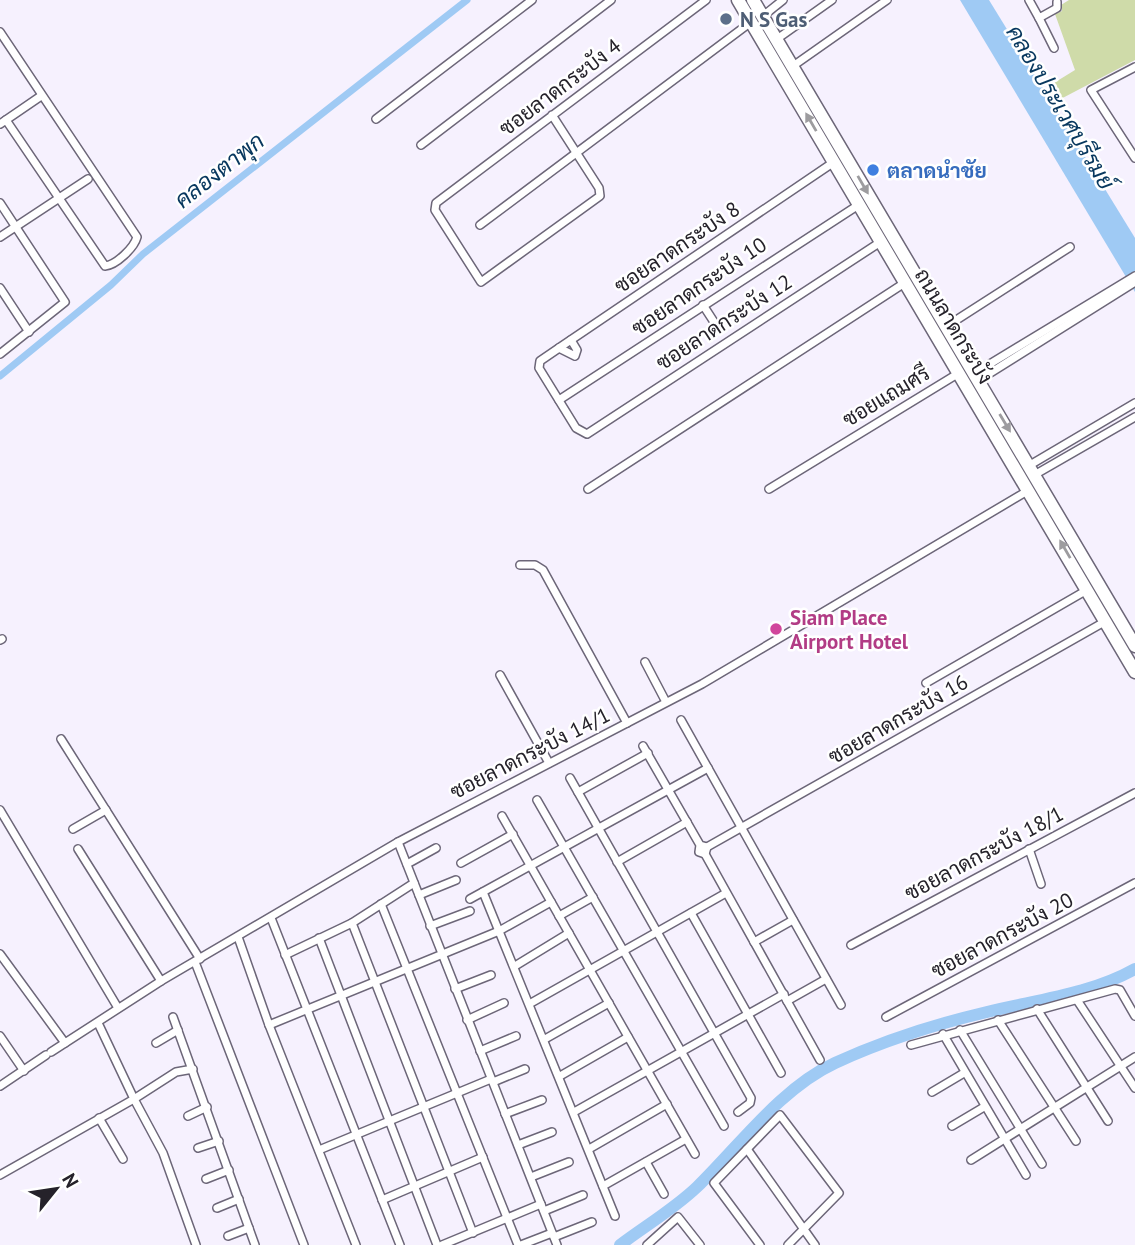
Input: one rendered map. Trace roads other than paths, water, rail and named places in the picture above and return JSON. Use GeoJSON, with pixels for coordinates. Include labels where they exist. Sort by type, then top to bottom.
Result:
{"type":"FeatureCollection","features":[{"type":"Feature","properties":{"kind":"main road","name":"ถนนลาดกระบัง"},"geometry":{"type":"LineString","coordinates":[[738,0],[777,39],[947,326],[969,378],[1135,672]]}},
{"type":"Feature","properties":{"kind":"main road","name":"ถนนลาดกระบัง"},"geometry":{"type":"LineString","coordinates":[[753,0],[757,19],[881,241],[969,378],[1033,469],[1135,646]]}},
{"type":"Feature","properties":{"kind":"street"},"geometry":{"type":"LineString","coordinates":[[376,119],[532,0]]}},
{"type":"Feature","properties":{"kind":"street"},"geometry":{"type":"LineString","coordinates":[[421,145],[611,0]]}},
{"type":"Feature","properties":{"kind":"street","name":"ซอยลาดกระบัง 4"},"geometry":{"type":"LineString","coordinates":[[576,152],[599,188],[600,196],[484,282],[477,278],[435,210],[436,203],[706,0]]}},
{"type":"Feature","properties":{"kind":"street"},"geometry":{"type":"LineString","coordinates":[[480,225],[783,0]]}},
{"type":"Feature","properties":{"kind":"street"},"geometry":{"type":"LineString","coordinates":[[777,39],[832,0]]}},
{"type":"Feature","properties":{"kind":"street"},"geometry":{"type":"LineString","coordinates":[[793,66],[887,0]]}},
{"type":"Feature","properties":{"kind":"street"},"geometry":{"type":"LineString","coordinates":[[1029,0],[1054,48]]}},
{"type":"Feature","properties":{"kind":"street"},"geometry":{"type":"LineString","coordinates":[[1039,18],[1057,8],[1057,1]]}},
{"type":"Feature","properties":{"kind":"street"},"geometry":{"type":"LineString","coordinates":[[0,32],[137,237],[136,243],[112,265],[104,266],[59,198],[3,122],[41,96]]}},
{"type":"Feature","properties":{"kind":"street"},"geometry":{"type":"LineString","coordinates":[[1135,67],[1091,90],[1135,158]]}},
{"type":"Feature","properties":{"kind":"street"},"geometry":{"type":"LineString","coordinates":[[552,115],[576,152]]}},
{"type":"Feature","properties":{"kind":"street","name":"ซอยลาดกระบัง 8"},"geometry":{"type":"LineString","coordinates":[[559,400],[539,368],[540,362],[835,162]]}},
{"type":"Feature","properties":{"kind":"street"},"geometry":{"type":"LineString","coordinates":[[0,237],[88,179]]}},
{"type":"Feature","properties":{"kind":"street"},"geometry":{"type":"LineString","coordinates":[[0,203],[65,302],[0,354]]}},
{"type":"Feature","properties":{"kind":"street","name":"ซอยลาดกระบัง 10"},"geometry":{"type":"LineString","coordinates":[[559,400],[860,204]]}},
{"type":"Feature","properties":{"kind":"street","name":"ซอยลาดกระบัง 12"},"geometry":{"type":"LineString","coordinates":[[559,400],[579,432],[587,434],[881,241]]}},
{"type":"Feature","properties":{"kind":"street"},"geometry":{"type":"LineString","coordinates":[[947,326],[1070,247]]}},
{"type":"Feature","properties":{"kind":"street"},"geometry":{"type":"LineString","coordinates":[[1110,293],[1135,276]]}},
{"type":"Feature","properties":{"kind":"street"},"geometry":{"type":"LineString","coordinates":[[588,489],[906,282]]}},
{"type":"Feature","properties":{"kind":"street"},"geometry":{"type":"LineString","coordinates":[[1110,293],[1135,282]]}},
{"type":"Feature","properties":{"kind":"street"},"geometry":{"type":"LineString","coordinates":[[0,288],[29,332]]}},
{"type":"Feature","properties":{"kind":"street","name":"ซอยแถมศรี"},"geometry":{"type":"LineString","coordinates":[[769,489],[831,449],[969,378],[1110,293]]}},
{"type":"Feature","properties":{"kind":"street"},"geometry":{"type":"LineString","coordinates":[[703,305],[714,323]]}},
{"type":"Feature","properties":{"kind":"street"},"geometry":{"type":"LineString","coordinates":[[559,348],[575,356],[577,349],[571,340]]}},
{"type":"Feature","properties":{"kind":"street"},"geometry":{"type":"LineString","coordinates":[[1033,469],[1135,403]]}},
{"type":"Feature","properties":{"kind":"street"},"geometry":{"type":"LineString","coordinates":[[1033,469],[1135,417]]}},
{"type":"Feature","properties":{"kind":"street","name":"ซอยลาดกระบัง 14/1"},"geometry":{"type":"LineString","coordinates":[[0,1086],[161,981],[398,842],[666,702],[1030,490]]}},
{"type":"Feature","properties":{"kind":"street"},"geometry":{"type":"LineString","coordinates":[[520,565],[536,565],[543,570],[627,723]]}},
{"type":"Feature","properties":{"kind":"street"},"geometry":{"type":"LineString","coordinates":[[926,683],[1088,590]]}},
{"type":"Feature","properties":{"kind":"street","name":"ซอยลาดกระบัง 16"},"geometry":{"type":"LineString","coordinates":[[704,849],[1106,621]]}},
{"type":"Feature","properties":{"kind":"street"},"geometry":{"type":"LineString","coordinates":[[645,662],[666,702]]}},
{"type":"Feature","properties":{"kind":"street"},"geometry":{"type":"LineString","coordinates":[[500,675],[549,763]]}},
{"type":"Feature","properties":{"kind":"street"},"geometry":{"type":"LineString","coordinates":[[681,720],[841,1005]]}},
{"type":"Feature","properties":{"kind":"street"},"geometry":{"type":"LineString","coordinates":[[61,739],[197,961],[304,1245]]}},
{"type":"Feature","properties":{"kind":"street"},"geometry":{"type":"LineString","coordinates":[[643,746],[704,849],[820,1060]]}},
{"type":"Feature","properties":{"kind":"street"},"geometry":{"type":"LineString","coordinates":[[578,792],[648,753]]}},
{"type":"Feature","properties":{"kind":"street"},"geometry":{"type":"LineString","coordinates":[[470,899],[708,768]]}},
{"type":"Feature","properties":{"kind":"street"},"geometry":{"type":"LineString","coordinates":[[570,778],[751,1098],[750,1104],[738,1112]]}},
{"type":"Feature","properties":{"kind":"street","name":"ซอยลาดกระบัง 18/1"},"geometry":{"type":"LineString","coordinates":[[851,946],[1135,793]]}},
{"type":"Feature","properties":{"kind":"street"},"geometry":{"type":"LineString","coordinates":[[537,800],[724,1126]]}},
{"type":"Feature","properties":{"kind":"street"},"geometry":{"type":"LineString","coordinates":[[0,810],[118,1008]]}},
{"type":"Feature","properties":{"kind":"street"},"geometry":{"type":"LineString","coordinates":[[73,830],[106,810]]}},
{"type":"Feature","properties":{"kind":"street"},"geometry":{"type":"LineString","coordinates":[[502,816],[695,1154]]}},
{"type":"Feature","properties":{"kind":"street"},"geometry":{"type":"LineString","coordinates":[[617,862],[687,822]]}},
{"type":"Feature","properties":{"kind":"street"},"geometry":{"type":"LineString","coordinates":[[461,863],[513,834]]}},
{"type":"Feature","properties":{"kind":"street"},"geometry":{"type":"LineString","coordinates":[[398,842],[554,1238]]}},
{"type":"Feature","properties":{"kind":"street"},"geometry":{"type":"LineString","coordinates":[[407,864],[436,848]]}},
{"type":"Feature","properties":{"kind":"street"},"geometry":{"type":"LineString","coordinates":[[78,849],[161,981]]}},
{"type":"Feature","properties":{"kind":"street"},"geometry":{"type":"LineString","coordinates":[[1029,849],[1041,884]]}},
{"type":"Feature","properties":{"kind":"street"},"geometry":{"type":"LineString","coordinates":[[419,895],[456,880]]}},
{"type":"Feature","properties":{"kind":"street"},"geometry":{"type":"LineString","coordinates":[[285,955],[352,923],[414,883]]}},
{"type":"Feature","properties":{"kind":"street","name":"ซอยลาดกระบัง 20"},"geometry":{"type":"LineString","coordinates":[[886,1017],[1135,883]]}},
{"type":"Feature","properties":{"kind":"street"},"geometry":{"type":"LineString","coordinates":[[483,892],[531,1003],[615,1216]]}},
{"type":"Feature","properties":{"kind":"street"},"geometry":{"type":"LineString","coordinates":[[531,1003],[726,892]]}},
{"type":"Feature","properties":{"kind":"street"},"geometry":{"type":"LineString","coordinates":[[559,916],[593,897]]}},
{"type":"Feature","properties":{"kind":"street"},"geometry":{"type":"LineString","coordinates":[[269,1025],[499,930],[551,902]]}},
{"type":"Feature","properties":{"kind":"street"},"geometry":{"type":"LineString","coordinates":[[381,904],[519,1245],[554,1238],[592,1222]]}},
{"type":"Feature","properties":{"kind":"street"},"geometry":{"type":"LineString","coordinates":[[430,926],[470,911]]}},
{"type":"Feature","properties":{"kind":"street"},"geometry":{"type":"LineString","coordinates":[[691,913],[781,1073]]}},
{"type":"Feature","properties":{"kind":"street"},"geometry":{"type":"LineString","coordinates":[[271,918],[400,1245]]}},
{"type":"Feature","properties":{"kind":"street"},"geometry":{"type":"LineString","coordinates":[[754,942],[793,920]]}},
{"type":"Feature","properties":{"kind":"street"},"geometry":{"type":"LineString","coordinates":[[352,923],[473,1233]]}},
{"type":"Feature","properties":{"kind":"street"},"geometry":{"type":"LineString","coordinates":[[514,966],[569,933]]}},
{"type":"Feature","properties":{"kind":"street"},"geometry":{"type":"LineString","coordinates":[[238,937],[269,1025],[356,1245]]}},
{"type":"Feature","properties":{"kind":"street"},"geometry":{"type":"LineString","coordinates":[[319,938],[437,1245]]}},
{"type":"Feature","properties":{"kind":"street"},"geometry":{"type":"LineString","coordinates":[[0,954],[65,1043]]}},
{"type":"Feature","properties":{"kind":"street"},"geometry":{"type":"LineString","coordinates":[[455,989],[491,975]]}},
{"type":"Feature","properties":{"kind":"street"},"geometry":{"type":"LineString","coordinates":[[574,1112],[748,1014],[826,979]]}},
{"type":"Feature","properties":{"kind":"street"},"geometry":{"type":"LineString","coordinates":[[911,1045],[943,1034],[1118,989],[1135,1016]]}},
{"type":"Feature","properties":{"kind":"street"},"geometry":{"type":"LineString","coordinates":[[1077,1000],[1135,1088]]}},
{"type":"Feature","properties":{"kind":"street"},"geometry":{"type":"LineString","coordinates":[[467,1020],[504,1003]]}},
{"type":"Feature","properties":{"kind":"street"},"geometry":{"type":"LineString","coordinates":[[545,1039],[609,1003]]}},
{"type":"Feature","properties":{"kind":"street"},"geometry":{"type":"LineString","coordinates":[[1037,1009],[1108,1121]]}},
{"type":"Feature","properties":{"kind":"street"},"geometry":{"type":"LineString","coordinates":[[173,1017],[255,1245]]}},
{"type":"Feature","properties":{"kind":"street"},"geometry":{"type":"LineString","coordinates":[[998,1020],[1076,1140]]}},
{"type":"Feature","properties":{"kind":"street"},"geometry":{"type":"LineString","coordinates":[[98,1023],[163,1153],[196,1245]]}},
{"type":"Feature","properties":{"kind":"street"},"geometry":{"type":"LineString","coordinates":[[156,1043],[178,1030]]}},
{"type":"Feature","properties":{"kind":"street"},"geometry":{"type":"LineString","coordinates":[[960,1030],[1042,1164]]}},
{"type":"Feature","properties":{"kind":"street"},"geometry":{"type":"LineString","coordinates":[[943,1034],[1026,1175]]}},
{"type":"Feature","properties":{"kind":"street"},"geometry":{"type":"LineString","coordinates":[[0,1036],[24,1071]]}},
{"type":"Feature","properties":{"kind":"street"},"geometry":{"type":"LineString","coordinates":[[480,1051],[516,1036]]}},
{"type":"Feature","properties":{"kind":"street"},"geometry":{"type":"LineString","coordinates":[[560,1076],[628,1037]]}},
{"type":"Feature","properties":{"kind":"street"},"geometry":{"type":"LineString","coordinates":[[971,1160],[1135,1057]]}},
{"type":"Feature","properties":{"kind":"street"},"geometry":{"type":"LineString","coordinates":[[0,1175],[176,1072],[193,1069]]}},
{"type":"Feature","properties":{"kind":"street"},"geometry":{"type":"LineString","coordinates":[[318,1150],[457,1093],[524,1069]]}},
{"type":"Feature","properties":{"kind":"street"},"geometry":{"type":"LineString","coordinates":[[932,1092],[964,1073]]}},
{"type":"Feature","properties":{"kind":"street"},"geometry":{"type":"LineString","coordinates":[[505,1114],[542,1100]]}},
{"type":"Feature","properties":{"kind":"street"},"geometry":{"type":"LineString","coordinates":[[589,1149],[667,1104]]}},
{"type":"Feature","properties":{"kind":"street"},"geometry":{"type":"LineString","coordinates":[[188,1116],[207,1107]]}},
{"type":"Feature","properties":{"kind":"street"},"geometry":{"type":"LineString","coordinates":[[952,1126],[984,1107]]}},
{"type":"Feature","properties":{"kind":"street"},"geometry":{"type":"LineString","coordinates":[[760,1245],[714,1182],[779,1115],[782,1115],[839,1192],[788,1245]]}},
{"type":"Feature","properties":{"kind":"street"},"geometry":{"type":"LineString","coordinates":[[99,1118],[123,1160]]}},
{"type":"Feature","properties":{"kind":"street"},"geometry":{"type":"LineString","coordinates":[[518,1145],[552,1132]]}},
{"type":"Feature","properties":{"kind":"street"},"geometry":{"type":"LineString","coordinates":[[603,1186],[686,1139]]}},
{"type":"Feature","properties":{"kind":"street"},"geometry":{"type":"LineString","coordinates":[[198,1148],[219,1141]]}},
{"type":"Feature","properties":{"kind":"street"},"geometry":{"type":"LineString","coordinates":[[747,1149],[815,1245]]}},
{"type":"Feature","properties":{"kind":"street"},"geometry":{"type":"LineString","coordinates":[[382,1200],[483,1157]]}},
{"type":"Feature","properties":{"kind":"street"},"geometry":{"type":"LineString","coordinates":[[531,1177],[569,1162]]}},
{"type":"Feature","properties":{"kind":"street"},"geometry":{"type":"LineString","coordinates":[[646,1162],[664,1194]]}},
{"type":"Feature","properties":{"kind":"street"},"geometry":{"type":"LineString","coordinates":[[206,1179],[229,1170]]}},
{"type":"Feature","properties":{"kind":"street"},"geometry":{"type":"LineString","coordinates":[[442,1245],[507,1218],[583,1195]]}},
{"type":"Feature","properties":{"kind":"street"},"geometry":{"type":"LineString","coordinates":[[217,1208],[239,1199]]}},
{"type":"Feature","properties":{"kind":"street"},"geometry":{"type":"LineString","coordinates":[[648,1245],[678,1217],[700,1245]]}},
{"type":"Feature","properties":{"kind":"street"},"geometry":{"type":"LineString","coordinates":[[228,1236],[249,1228]]}},
{"type":"Feature","properties":{"kind":"water"},"geometry":{"type":"Polygon","coordinates":[[[960,0],[989,0],[1135,238],[1135,292],[960,0]]]}},
{"type":"Feature","properties":{"kind":"waterway","name":"คลองตาพุก"},"geometry":{"type":"LineString","coordinates":[[0,376],[111,285],[143,254],[467,0]]}},
{"type":"Feature","properties":{"kind":"waterway"},"geometry":{"type":"LineString","coordinates":[[620,1245],[688,1195],[779,1102],[815,1074],[835,1063],[929,1028],[1100,985],[1135,969]]}},
{"type":"Feature","properties":{"kind":"place","name":"N S Gas"},"geometry":{"type":"Point","coordinates":[726,19]}},
{"type":"Feature","properties":{"kind":"place","name":"ตลาดนำชัย"},"geometry":{"type":"Point","coordinates":[873,170]}},
{"type":"Feature","properties":{"kind":"place","name":"Siam Place Airport Hotel"},"geometry":{"type":"Point","coordinates":[776,629]}},
{"type":"Feature","properties":{"kind":"water label","name":"คลองประเวศบุรีรมย์"},"geometry":{"type":"Point","coordinates":[1061,107]}}]}
